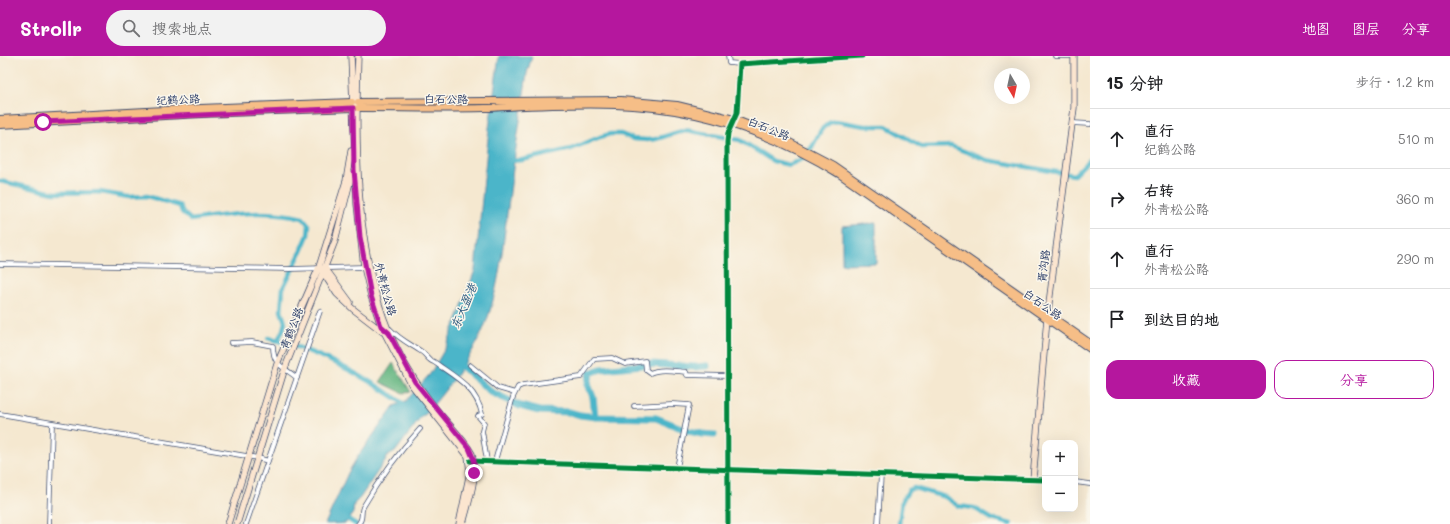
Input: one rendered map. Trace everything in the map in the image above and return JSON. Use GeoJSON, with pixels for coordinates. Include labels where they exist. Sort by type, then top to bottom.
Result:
{"type":"FeatureCollection","features":[{"type":"Feature","properties":{"kind":"main road","name":"外青松公路"},"geometry":{"type":"LineString","coordinates":[[351,56],[366,267]]}},
{"type":"Feature","properties":{"kind":"main road","name":"外青松公路"},"geometry":{"type":"LineString","coordinates":[[355,105],[358,56]]}},
{"type":"Feature","properties":{"kind":"main road","name":"胥沟路"},"geometry":{"type":"LineString","coordinates":[[1033,479],[1047,316],[1075,99],[1074,56]]}},
{"type":"Feature","properties":{"kind":"main road","name":"白石公路"},"geometry":{"type":"LineString","coordinates":[[355,105],[526,104],[606,99],[677,105],[733,122],[801,149],[872,191],[1047,316],[1090,349]]}},
{"type":"Feature","properties":{"kind":"main road","name":"纪鹤公路"},"geometry":{"type":"LineString","coordinates":[[0,119],[43,119],[355,105]]}},
{"type":"Feature","properties":{"kind":"main road","name":"纪鹤公路"},"geometry":{"type":"LineString","coordinates":[[0,124],[43,119]]}},
{"type":"Feature","properties":{"kind":"main road","name":"外青松公路"},"geometry":{"type":"LineString","coordinates":[[356,140],[354,163],[360,237],[371,296],[383,325],[413,383],[437,414],[469,448],[472,461]]}},
{"type":"Feature","properties":{"kind":"main road","name":"青鹤公路"},"geometry":{"type":"LineString","coordinates":[[228,524],[277,364],[286,346],[290,333],[322,270],[356,140]]}},
{"type":"Feature","properties":{"kind":"main road","name":"青鹤公路"},"geometry":{"type":"LineString","coordinates":[[237,524],[286,368],[341,221],[354,163]]}},
{"type":"Feature","properties":{"kind":"main road"},"geometry":{"type":"LineString","coordinates":[[322,270],[352,304],[383,325]]}},
{"type":"Feature","properties":{"kind":"main road"},"geometry":{"type":"LineString","coordinates":[[322,270],[337,294],[353,309],[387,333]]}},
{"type":"Feature","properties":{"kind":"main road","name":"白石公路"},"geometry":{"type":"LineString","coordinates":[[1047,316],[1090,343]]}},
{"type":"Feature","properties":{"kind":"main road"},"geometry":{"type":"LineString","coordinates":[[459,524],[472,461]]}},
{"type":"Feature","properties":{"kind":"main road"},"geometry":{"type":"LineString","coordinates":[[463,524],[474,473],[472,461]]}},
{"type":"Feature","properties":{"kind":"street"},"geometry":{"type":"LineString","coordinates":[[728,56],[729,63],[740,64],[862,56]]}},
{"type":"Feature","properties":{"kind":"street"},"geometry":{"type":"LineString","coordinates":[[1055,56],[1074,56]]}},
{"type":"Feature","properties":{"kind":"street"},"geometry":{"type":"LineString","coordinates":[[728,524],[727,142],[728,133],[737,113],[740,64]]}},
{"type":"Feature","properties":{"kind":"street"},"geometry":{"type":"LineString","coordinates":[[1072,123],[1090,124]]}},
{"type":"Feature","properties":{"kind":"street"},"geometry":{"type":"LineString","coordinates":[[0,264],[322,270],[366,267]]}},
{"type":"Feature","properties":{"kind":"street"},"geometry":{"type":"LineString","coordinates":[[246,524],[320,311]]}},
{"type":"Feature","properties":{"kind":"street"},"geometry":{"type":"LineString","coordinates":[[383,325],[401,339],[423,352],[428,360],[434,362],[472,391],[480,404],[482,414],[478,416],[484,423],[482,431],[487,461]]}},
{"type":"Feature","properties":{"kind":"street"},"geometry":{"type":"LineString","coordinates":[[231,342],[252,342],[273,346],[273,358],[277,364],[286,368],[297,378]]}},
{"type":"Feature","properties":{"kind":"street"},"geometry":{"type":"LineString","coordinates":[[495,461],[510,406],[518,387],[522,385],[581,377],[594,359],[612,358],[625,364],[645,361],[646,368],[650,373],[655,371],[678,371],[686,372],[687,375],[693,376],[728,376]]}},
{"type":"Feature","properties":{"kind":"street"},"geometry":{"type":"LineString","coordinates":[[470,365],[498,388],[514,395]]}},
{"type":"Feature","properties":{"kind":"street"},"geometry":{"type":"LineString","coordinates":[[634,406],[679,403],[689,405],[677,468]]}},
{"type":"Feature","properties":{"kind":"street"},"geometry":{"type":"LineString","coordinates":[[0,414],[258,458],[268,461]]}},
{"type":"Feature","properties":{"kind":"street"},"geometry":{"type":"LineString","coordinates":[[49,524],[52,423]]}},
{"type":"Feature","properties":{"kind":"street"},"geometry":{"type":"LineString","coordinates":[[360,523],[362,511],[366,503],[400,453],[420,429]]}},
{"type":"Feature","properties":{"kind":"street"},"geometry":{"type":"LineString","coordinates":[[472,461],[1042,480]]}},
{"type":"Feature","properties":{"kind":"street"},"geometry":{"type":"LineString","coordinates":[[878,524],[881,474]]}},
{"type":"Feature","properties":{"kind":"street"},"geometry":{"type":"LineString","coordinates":[[1078,482],[1090,484]]}},
{"type":"Feature","properties":{"kind":"green space"},"geometry":{"type":"Polygon","coordinates":[[[393,363],[411,392],[403,393],[380,382],[393,363]]]}},
{"type":"Feature","properties":{"kind":"water","name":"东大盈港"},"geometry":{"type":"Polygon","coordinates":[[[499,56],[532,56],[527,73],[515,152],[499,275],[487,320],[482,333],[461,369],[426,414],[422,416],[395,452],[388,456],[360,498],[354,504],[353,513],[346,523],[325,524],[348,473],[358,456],[394,406],[406,401],[430,374],[446,347],[461,308],[475,270],[489,128],[499,56]]]}},
{"type":"Feature","properties":{"kind":"water"},"geometry":{"type":"Polygon","coordinates":[[[876,223],[876,263],[842,264],[842,226],[876,223]]]}},
{"type":"Feature","properties":{"kind":"waterway"},"geometry":{"type":"LineString","coordinates":[[508,161],[522,160],[571,149],[610,134],[621,134],[633,139],[647,140],[656,139],[685,130],[740,140],[773,161],[789,165],[802,159],[812,147],[821,130],[829,123],[836,121],[865,126],[886,126],[922,147],[951,146],[987,160],[1074,175],[1090,159]]}},
{"type":"Feature","properties":{"kind":"waterway"},"geometry":{"type":"LineString","coordinates":[[0,181],[54,193],[100,192],[128,197],[147,196],[180,206],[182,212],[191,220],[247,213],[289,215],[303,218],[309,225],[308,235],[283,288],[281,311],[285,322],[278,340]]}},
{"type":"Feature","properties":{"kind":"waterway"},"geometry":{"type":"LineString","coordinates":[[268,338],[287,343],[323,357],[358,375],[407,406]]}},
{"type":"Feature","properties":{"kind":"waterway"},"geometry":{"type":"LineString","coordinates":[[595,417],[593,397],[588,384],[590,373],[601,369],[652,364],[695,367],[707,366]]}},
{"type":"Feature","properties":{"kind":"waterway"},"geometry":{"type":"LineString","coordinates":[[463,367],[491,392],[520,406],[539,411],[570,412],[597,417],[656,418],[689,431],[714,435]]}},
{"type":"Feature","properties":{"kind":"waterway"},"geometry":{"type":"LineString","coordinates":[[899,524],[902,501],[909,490],[914,488],[945,497],[958,506],[974,508],[992,519],[1011,524]]}},
{"type":"Feature","properties":{"kind":"waterway"},"geometry":{"type":"LineString","coordinates":[[344,517],[356,524]]}},
{"type":"Feature","properties":{"kind":"cycle path"},"geometry":{"type":"LineString","coordinates":[[728,524],[727,142],[728,133],[737,113],[740,64],[862,56]]}},
{"type":"Feature","properties":{"kind":"cycle path"},"geometry":{"type":"LineString","coordinates":[[470,461],[1042,480]]}},
{"type":"Feature","properties":{"kind":"route"},"geometry":{"type":"LineString","coordinates":[[43,122],[353,108],[354,170],[360,237],[364,267],[381,327],[389,333],[415,382],[469,448],[474,460],[474,473]]}}]}
